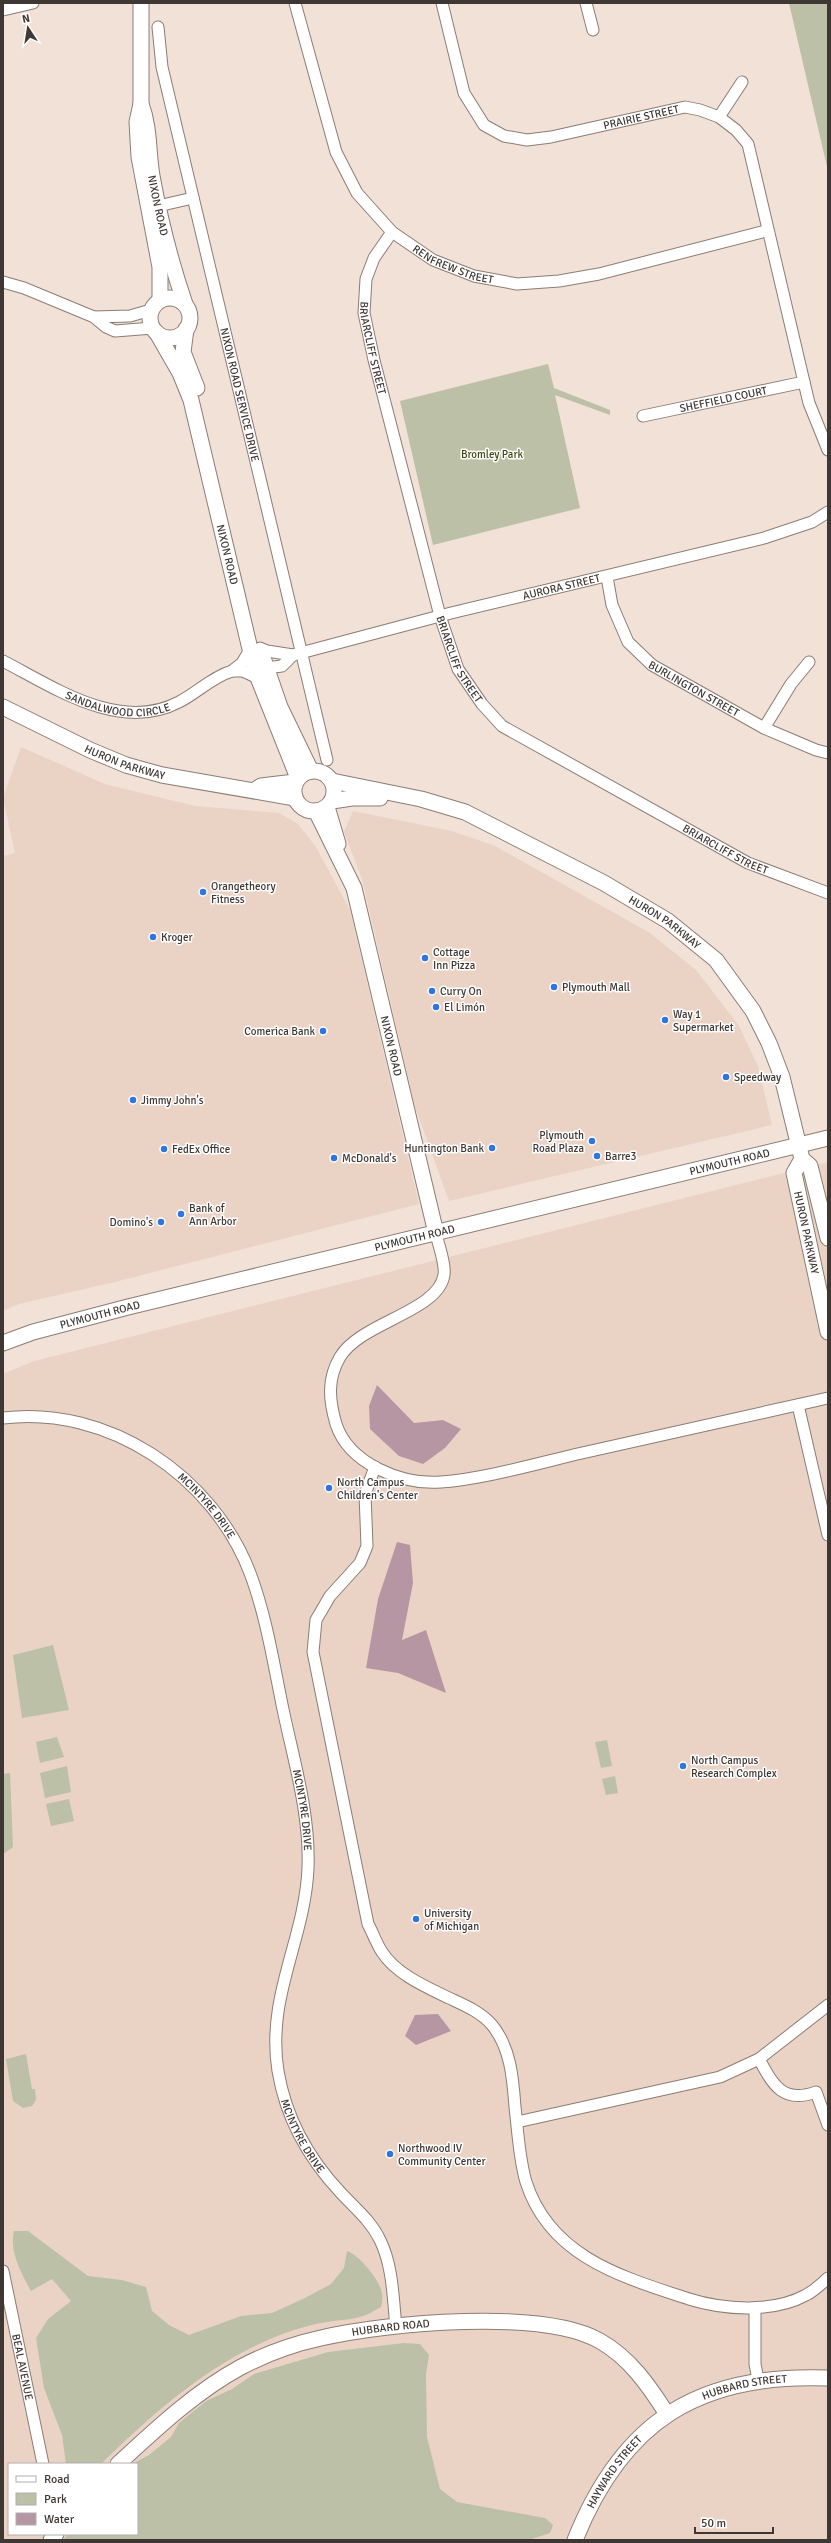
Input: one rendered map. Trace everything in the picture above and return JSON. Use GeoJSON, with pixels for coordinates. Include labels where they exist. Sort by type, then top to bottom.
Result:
{"type":"FeatureCollection","features":[{"type":"Feature","properties":{"kind":"main road","name":"NIXON ROAD"},"geometry":{"type":"LineString","coordinates":[[141,3],[141,104],[137,122],[139,157],[160,268],[155,305]]}},
{"type":"Feature","properties":{"kind":"main road","name":"NIXON ROAD"},"geometry":{"type":"LineString","coordinates":[[141,104],[147,121],[152,175],[158,206],[184,304]]}},
{"type":"Feature","properties":{"kind":"main road"},"geometry":{"type":"LineString","coordinates":[[173,298],[184,304],[190,317],[186,329],[175,337],[162,336],[155,330],[150,316],[155,305],[173,298]]}},
{"type":"Feature","properties":{"kind":"main road","name":"NIXON ROAD"},"geometry":{"type":"LineString","coordinates":[[186,329],[183,352],[207,419],[253,645]]}},
{"type":"Feature","properties":{"kind":"main road","name":"NIXON ROAD"},"geometry":{"type":"LineString","coordinates":[[155,330],[180,373],[191,400],[253,645],[297,780]]}},
{"type":"Feature","properties":{"kind":"main road","name":"NIXON ROAD"},"geometry":{"type":"LineString","coordinates":[[262,673],[311,771]]}},
{"type":"Feature","properties":{"kind":"main road","name":"HURON PARKWAY"},"geometry":{"type":"LineString","coordinates":[[3,707],[90,750],[126,765],[162,775],[255,790],[259,793],[295,798]]}},
{"type":"Feature","properties":{"kind":"main road"},"geometry":{"type":"LineString","coordinates":[[311,771],[323,773],[332,781],[334,795],[325,806],[303,808],[295,798],[297,780],[311,771]]}},
{"type":"Feature","properties":{"kind":"main road","name":"HURON PARKWAY"},"geometry":{"type":"LineString","coordinates":[[255,790],[261,786],[297,780]]}},
{"type":"Feature","properties":{"kind":"main road","name":"HURON PARKWAY"},"geometry":{"type":"LineString","coordinates":[[332,781],[412,798],[465,812],[604,883],[668,921],[716,960],[753,1012],[769,1043],[782,1077],[800,1152],[810,1166],[828,1238]]}},
{"type":"Feature","properties":{"kind":"main road","name":"HURON PARKWAY"},"geometry":{"type":"LineString","coordinates":[[325,806],[352,798],[412,798]]}},
{"type":"Feature","properties":{"kind":"main road","name":"NIXON ROAD"},"geometry":{"type":"LineString","coordinates":[[325,806],[342,860],[354,888],[436,1233]]}},
{"type":"Feature","properties":{"kind":"main road","name":"PLYMOUTH ROAD"},"geometry":{"type":"LineString","coordinates":[[3,1343],[33,1332],[128,1307],[436,1233],[800,1152],[828,1138]]}},
{"type":"Feature","properties":{"kind":"main road","name":"HURON PARKWAY"},"geometry":{"type":"LineString","coordinates":[[800,1152],[794,1172],[828,1332]]}},
{"type":"Feature","properties":{"kind":"main road","name":"HUBBARD ROAD"},"geometry":{"type":"LineString","coordinates":[[119,2463],[189,2402],[242,2367],[308,2341],[339,2334],[396,2327],[470,2322],[520,2322],[563,2326],[578,2330],[600,2341],[631,2365],[667,2414]]}},
{"type":"Feature","properties":{"kind":"main road","name":"HUBBARD STREET"},"geometry":{"type":"LineString","coordinates":[[667,2414],[718,2390],[735,2384],[758,2380],[828,2378]]}},
{"type":"Feature","properties":{"kind":"main road","name":"HAYWARD STREET"},"geometry":{"type":"LineString","coordinates":[[574,2540],[586,2512],[609,2472],[626,2451],[667,2414]]}},
{"type":"Feature","properties":{"kind":"street"},"geometry":{"type":"LineString","coordinates":[[3,10],[33,3]]}},
{"type":"Feature","properties":{"kind":"street","name":"RENFREW STREET"},"geometry":{"type":"LineString","coordinates":[[295,3],[336,152],[357,193],[392,232],[433,260],[474,276],[517,284],[559,281],[599,274],[766,231]]}},
{"type":"Feature","properties":{"kind":"street","name":"PRAIRIE STREET"},"geometry":{"type":"LineString","coordinates":[[442,3],[464,93],[484,125],[504,136],[527,140],[551,137],[685,108],[700,110],[719,117],[736,130],[748,144],[766,231],[809,403],[828,450]]}},
{"type":"Feature","properties":{"kind":"street"},"geometry":{"type":"LineString","coordinates":[[586,3],[593,30]]}},
{"type":"Feature","properties":{"kind":"street","name":"NIXON ROAD SERVICE DRIVE"},"geometry":{"type":"LineString","coordinates":[[158,28],[162,66],[298,654],[327,760]]}},
{"type":"Feature","properties":{"kind":"street"},"geometry":{"type":"LineString","coordinates":[[719,117],[742,82]]}},
{"type":"Feature","properties":{"kind":"street"},"geometry":{"type":"LineString","coordinates":[[158,206],[193,198]]}},
{"type":"Feature","properties":{"kind":"street","name":"BRIARCLIFF STREET"},"geometry":{"type":"LineString","coordinates":[[392,232],[374,258],[366,279],[364,313],[374,360],[440,616],[458,669],[482,704],[502,726],[748,863],[828,893]]}},
{"type":"Feature","properties":{"kind":"street"},"geometry":{"type":"LineString","coordinates":[[3,282],[24,288],[94,317],[106,327],[115,331],[155,330]]}},
{"type":"Feature","properties":{"kind":"street"},"geometry":{"type":"LineString","coordinates":[[94,317],[130,316],[155,305]]}},
{"type":"Feature","properties":{"kind":"street","name":"SHEFFIELD COURT"},"geometry":{"type":"LineString","coordinates":[[643,416],[804,382]]}},
{"type":"Feature","properties":{"kind":"street","name":"AURORA STREET"},"geometry":{"type":"LineString","coordinates":[[253,645],[267,651],[298,654],[440,616],[764,538],[812,522],[828,512]]}},
{"type":"Feature","properties":{"kind":"street","name":"BURLINGTON STREET"},"geometry":{"type":"LineString","coordinates":[[607,577],[612,605],[628,642],[652,665],[764,728],[816,750],[828,753]]}},
{"type":"Feature","properties":{"kind":"street","name":"SANDALWOOD CIRCLE"},"geometry":{"type":"LineString","coordinates":[[3,662],[92,704],[111,711],[134,714],[159,710],[179,702],[209,682],[232,671],[242,663],[253,645]]}},
{"type":"Feature","properties":{"kind":"street","name":"AURORA STREET"},"geometry":{"type":"LineString","coordinates":[[262,673],[282,666],[298,654]]}},
{"type":"Feature","properties":{"kind":"street"},"geometry":{"type":"LineString","coordinates":[[764,728],[791,684],[809,662]]}},
{"type":"Feature","properties":{"kind":"street"},"geometry":{"type":"LineString","coordinates":[[232,671],[262,673]]}},
{"type":"Feature","properties":{"kind":"street"},"geometry":{"type":"LineString","coordinates":[[436,1233],[444,1274],[438,1290],[422,1302],[356,1339],[341,1355],[330,1378],[331,1407],[339,1432],[355,1452],[375,1466],[396,1477],[440,1482],[499,1472],[828,1398]]}},
{"type":"Feature","properties":{"kind":"street"},"geometry":{"type":"LineString","coordinates":[[798,1405],[828,1535]]}},
{"type":"Feature","properties":{"kind":"street","name":"MCINTYRE DRIVE"},"geometry":{"type":"LineString","coordinates":[[3,1418],[52,1419],[79,1423],[119,1437],[147,1451],[173,1468],[195,1488],[229,1532],[245,1562],[264,1619],[303,1802],[308,1843],[306,1893],[276,2014],[276,2047],[282,2088],[294,2124],[311,2158],[361,2213],[379,2238],[388,2263],[396,2327]]}},
{"type":"Feature","properties":{"kind":"street"},"geometry":{"type":"LineString","coordinates":[[375,1466],[365,1494],[367,1546],[360,1563],[330,1596],[316,1620],[313,1652],[368,1924],[382,1953],[406,1975],[474,2010],[492,2026],[505,2048],[511,2071],[517,2122],[527,2182],[541,2214],[561,2240],[589,2260],[658,2288],[700,2302],[756,2308],[781,2303],[806,2295],[828,2278]]}},
{"type":"Feature","properties":{"kind":"street"},"geometry":{"type":"LineString","coordinates":[[517,2122],[720,2077],[758,2059],[828,2005]]}},
{"type":"Feature","properties":{"kind":"street"},"geometry":{"type":"LineString","coordinates":[[758,2059],[774,2086],[789,2096],[804,2097],[816,2092],[828,2125]]}},
{"type":"Feature","properties":{"kind":"street","name":"BEAL AVENUE"},"geometry":{"type":"LineString","coordinates":[[3,2271],[43,2463]]}},
{"type":"Feature","properties":{"kind":"street"},"geometry":{"type":"LineString","coordinates":[[756,2308],[755,2364],[758,2380]]}},
{"type":"Feature","properties":{"kind":"shaded area"},"geometry":{"type":"Polygon","coordinates":[[[21,747],[105,784],[195,806],[279,813],[298,824],[316,847],[350,910],[419,1204],[115,1282],[19,1304],[3,1311],[3,856],[15,853],[3,798],[21,747]]]}},
{"type":"Feature","properties":{"kind":"shaded area"},"geometry":{"type":"Polygon","coordinates":[[[353,811],[452,831],[495,846],[650,933],[696,970],[738,1024],[758,1066],[772,1125],[449,1201],[415,1107],[362,879],[344,832],[353,811]]]}},
{"type":"Feature","properties":{"kind":"shaded area","name":"University of Michigan"},"geometry":{"type":"Polygon","coordinates":[[[828,1162],[828,2540],[3,2540],[3,1374],[34,1361],[828,1162]]]}},
{"type":"Feature","properties":{"kind":"green space"},"geometry":{"type":"Polygon","coordinates":[[[789,3],[828,3],[828,171],[789,3]]]}},
{"type":"Feature","properties":{"kind":"green space","name":"Bromley Park"},"geometry":{"type":"Polygon","coordinates":[[[548,364],[554,388],[610,410],[610,415],[555,395],[580,508],[433,545],[400,401],[548,364]]]}},
{"type":"Feature","properties":{"kind":"green space"},"geometry":{"type":"Polygon","coordinates":[[[53,1645],[69,1710],[22,1718],[13,1655],[53,1645]]]}},
{"type":"Feature","properties":{"kind":"green space"},"geometry":{"type":"Polygon","coordinates":[[[57,1737],[64,1757],[40,1763],[36,1742],[57,1737]]]}},
{"type":"Feature","properties":{"kind":"green space"},"geometry":{"type":"Polygon","coordinates":[[[607,1740],[612,1766],[601,1768],[595,1742],[607,1740]]]}},
{"type":"Feature","properties":{"kind":"green space"},"geometry":{"type":"Polygon","coordinates":[[[67,1766],[71,1792],[45,1798],[40,1773],[67,1766]]]}},
{"type":"Feature","properties":{"kind":"green space"},"geometry":{"type":"Polygon","coordinates":[[[10,1773],[13,1847],[3,1854],[3,1774],[10,1773]]]}},
{"type":"Feature","properties":{"kind":"green space"},"geometry":{"type":"Polygon","coordinates":[[[615,1776],[618,1793],[606,1795],[602,1779],[615,1776]]]}},
{"type":"Feature","properties":{"kind":"green space"},"geometry":{"type":"Polygon","coordinates":[[[69,1799],[74,1821],[51,1826],[46,1804],[69,1799]]]}},
{"type":"Feature","properties":{"kind":"green space"},"geometry":{"type":"Polygon","coordinates":[[[26,2054],[32,2089],[35,2089],[36,2100],[32,2106],[23,2108],[13,2101],[6,2059],[26,2054]]]}},
{"type":"Feature","properties":{"kind":"green space"},"geometry":{"type":"Polygon","coordinates":[[[14,2231],[28,2231],[88,2276],[122,2280],[146,2287],[152,2311],[169,2325],[189,2335],[241,2316],[272,2313],[305,2298],[331,2284],[344,2268],[347,2251],[352,2253],[369,2269],[378,2282],[381,2289],[382,2304],[381,2307],[363,2316],[307,2326],[261,2343],[211,2371],[165,2405],[102,2463],[66,2463],[62,2435],[44,2388],[36,2338],[48,2319],[71,2301],[52,2279],[31,2291],[17,2262],[13,2239],[14,2231]]]}},
{"type":"Feature","properties":{"kind":"green space"},"geometry":{"type":"Polygon","coordinates":[[[404,2343],[420,2344],[429,2355],[426,2374],[427,2437],[440,2489],[457,2502],[545,2518],[553,2525],[550,2533],[529,2540],[63,2540],[67,2535],[138,2535],[138,2463],[134,2463],[149,2455],[171,2437],[179,2423],[206,2401],[232,2389],[254,2374],[328,2352],[404,2343]]]}},
{"type":"Feature","properties":{"kind":"water"},"geometry":{"type":"Polygon","coordinates":[[[377,1385],[414,1423],[443,1420],[461,1429],[445,1448],[423,1464],[399,1456],[370,1429],[369,1406],[377,1385]]]}},
{"type":"Feature","properties":{"kind":"water"},"geometry":{"type":"Polygon","coordinates":[[[397,1542],[410,1545],[413,1583],[402,1640],[426,1630],[446,1693],[398,1673],[366,1668],[378,1599],[397,1542]]]}},
{"type":"Feature","properties":{"kind":"water"},"geometry":{"type":"Polygon","coordinates":[[[438,2014],[451,2031],[416,2045],[405,2036],[415,2015],[438,2014]]]}},
{"type":"Feature","properties":{"kind":"place","name":"Orangetheory Fitness"},"geometry":{"type":"Point","coordinates":[203,892]}},
{"type":"Feature","properties":{"kind":"place","name":"Kroger"},"geometry":{"type":"Point","coordinates":[153,937]}},
{"type":"Feature","properties":{"kind":"place","name":"Cottage Inn Pizza"},"geometry":{"type":"Point","coordinates":[425,958]}},
{"type":"Feature","properties":{"kind":"place","name":"Plymouth Mall"},"geometry":{"type":"Point","coordinates":[554,987]}},
{"type":"Feature","properties":{"kind":"place","name":"Curry On"},"geometry":{"type":"Point","coordinates":[432,991]}},
{"type":"Feature","properties":{"kind":"place","name":"El Limón"},"geometry":{"type":"Point","coordinates":[436,1007]}},
{"type":"Feature","properties":{"kind":"place","name":"Way 1 Supermarket"},"geometry":{"type":"Point","coordinates":[665,1020]}},
{"type":"Feature","properties":{"kind":"place","name":"Comerica Bank"},"geometry":{"type":"Point","coordinates":[323,1031]}},
{"type":"Feature","properties":{"kind":"place","name":"Speedway"},"geometry":{"type":"Point","coordinates":[726,1077]}},
{"type":"Feature","properties":{"kind":"place","name":"Jimmy John's"},"geometry":{"type":"Point","coordinates":[133,1100]}},
{"type":"Feature","properties":{"kind":"place","name":"Plymouth Road Plaza"},"geometry":{"type":"Point","coordinates":[592,1141]}},
{"type":"Feature","properties":{"kind":"place","name":"Huntington Bank"},"geometry":{"type":"Point","coordinates":[492,1148]}},
{"type":"Feature","properties":{"kind":"place","name":"FedEx Office"},"geometry":{"type":"Point","coordinates":[164,1149]}},
{"type":"Feature","properties":{"kind":"place","name":"Barre3"},"geometry":{"type":"Point","coordinates":[597,1156]}},
{"type":"Feature","properties":{"kind":"place","name":"McDonald's"},"geometry":{"type":"Point","coordinates":[334,1158]}},
{"type":"Feature","properties":{"kind":"place","name":"Bank of Ann Arbor"},"geometry":{"type":"Point","coordinates":[181,1214]}},
{"type":"Feature","properties":{"kind":"place","name":"Domino's"},"geometry":{"type":"Point","coordinates":[161,1222]}},
{"type":"Feature","properties":{"kind":"place","name":"North Campus Children's Center"},"geometry":{"type":"Point","coordinates":[329,1488]}},
{"type":"Feature","properties":{"kind":"place","name":"North Campus Research Complex"},"geometry":{"type":"Point","coordinates":[683,1766]}},
{"type":"Feature","properties":{"kind":"place","name":"University of Michigan"},"geometry":{"type":"Point","coordinates":[416,1919]}},
{"type":"Feature","properties":{"kind":"place","name":"Northwood IV Community Center"},"geometry":{"type":"Point","coordinates":[390,2154]}}]}
